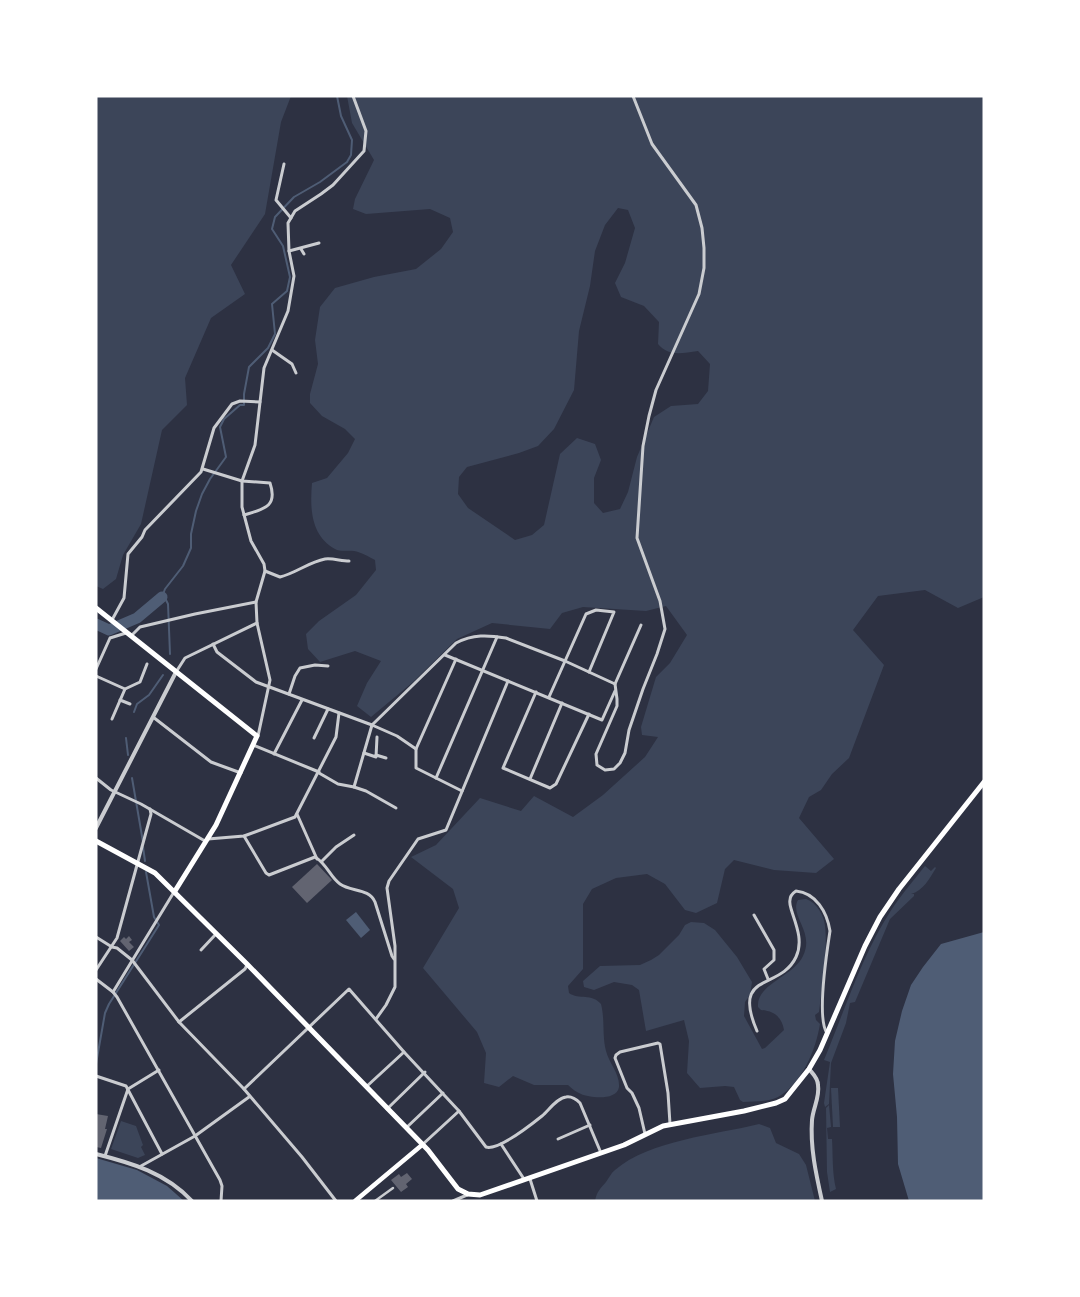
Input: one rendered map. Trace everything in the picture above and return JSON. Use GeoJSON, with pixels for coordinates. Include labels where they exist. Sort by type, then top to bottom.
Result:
{"type":"FeatureCollection","features":[{"type":"Feature","properties":{"kind":"main road"},"geometry":{"type":"LineString","coordinates":[[96,608],[257,736],[242,773],[220,818],[174,891]]}},
{"type":"Feature","properties":{"kind":"main road"},"geometry":{"type":"LineString","coordinates":[[96,841],[155,872],[406,1128],[458,1189],[468,1198],[624,1145],[670,1124],[744,1111],[780,1102],[789,1095],[820,1050],[865,946],[880,917],[899,889],[984,782]]}},
{"type":"Feature","properties":{"kind":"main road"},"geometry":{"type":"LineString","coordinates":[[355,1201],[422,1145]]}},
{"type":"Feature","properties":{"kind":"street"},"geometry":{"type":"LineString","coordinates":[[257,736],[270,680],[258,624],[256,602],[265,571],[264,564],[251,541],[244,515],[242,507],[242,481],[255,445],[264,368],[288,311],[294,276],[289,252],[288,222],[295,211],[333,185],[364,151],[366,131],[353,96]]}},
{"type":"Feature","properties":{"kind":"street"},"geometry":{"type":"LineString","coordinates":[[633,96],[652,144],[696,205],[702,228],[704,268],[699,294],[656,390],[643,446],[638,538],[660,601],[665,629],[642,689],[622,759],[614,769],[605,770],[597,765],[596,754],[617,706],[615,684],[641,625]]}},
{"type":"Feature","properties":{"kind":"street"},"geometry":{"type":"LineString","coordinates":[[284,164],[276,200],[291,218]]}},
{"type":"Feature","properties":{"kind":"street"},"geometry":{"type":"LineString","coordinates":[[289,252],[319,243]]}},
{"type":"Feature","properties":{"kind":"street"},"geometry":{"type":"LineString","coordinates":[[301,249],[304,254]]}},
{"type":"Feature","properties":{"kind":"street"},"geometry":{"type":"LineString","coordinates":[[272,350],[292,364],[296,373]]}},
{"type":"Feature","properties":{"kind":"street"},"geometry":{"type":"LineString","coordinates":[[111,620],[124,598],[128,554],[142,537],[145,530],[203,469],[214,428],[232,404],[240,401],[260,402]]}},
{"type":"Feature","properties":{"kind":"street"},"geometry":{"type":"LineString","coordinates":[[203,469],[242,481],[270,483],[272,498],[270,505],[244,515]]}},
{"type":"Feature","properties":{"kind":"street"},"geometry":{"type":"LineString","coordinates":[[265,571],[280,576],[326,558],[339,562],[349,561]]}},
{"type":"Feature","properties":{"kind":"street"},"geometry":{"type":"LineString","coordinates":[[96,668],[97,662],[110,638],[163,621],[256,602]]}},
{"type":"Feature","properties":{"kind":"street"},"geometry":{"type":"LineString","coordinates":[[549,697],[586,614],[596,610],[614,612],[590,672]]}},
{"type":"Feature","properties":{"kind":"street"},"geometry":{"type":"LineString","coordinates":[[96,828],[98,820],[115,792],[152,717],[176,672],[186,658],[258,624]]}},
{"type":"Feature","properties":{"kind":"street"},"geometry":{"type":"LineString","coordinates":[[354,787],[372,725],[456,643],[468,637],[506,638],[565,661],[615,684]]}},
{"type":"Feature","properties":{"kind":"street"},"geometry":{"type":"LineString","coordinates":[[436,778],[497,637]]}},
{"type":"Feature","properties":{"kind":"street"},"geometry":{"type":"LineString","coordinates":[[213,644],[217,652],[256,682],[372,725],[397,736],[416,749]]}},
{"type":"Feature","properties":{"kind":"street"},"geometry":{"type":"LineString","coordinates":[[445,654],[602,720],[615,690]]}},
{"type":"Feature","properties":{"kind":"street"},"geometry":{"type":"LineString","coordinates":[[456,659],[416,749],[416,768],[462,791]]}},
{"type":"Feature","properties":{"kind":"street"},"geometry":{"type":"LineString","coordinates":[[112,719],[125,689],[140,682],[147,664]]}},
{"type":"Feature","properties":{"kind":"street"},"geometry":{"type":"LineString","coordinates":[[289,694],[300,668],[315,665],[328,666]]}},
{"type":"Feature","properties":{"kind":"street"},"geometry":{"type":"LineString","coordinates":[[96,676],[125,689]]}},
{"type":"Feature","properties":{"kind":"street"},"geometry":{"type":"LineString","coordinates":[[376,1018],[386,1005],[395,987],[395,946],[387,888],[389,880],[418,839],[446,830],[508,681]]}},
{"type":"Feature","properties":{"kind":"street"},"geometry":{"type":"LineString","coordinates":[[536,692],[503,768],[550,788],[556,784],[589,714]]}},
{"type":"Feature","properties":{"kind":"street"},"geometry":{"type":"LineString","coordinates":[[120,700],[130,704]]}},
{"type":"Feature","properties":{"kind":"street"},"geometry":{"type":"LineString","coordinates":[[274,754],[302,700]]}},
{"type":"Feature","properties":{"kind":"street"},"geometry":{"type":"LineString","coordinates":[[530,779],[562,703]]}},
{"type":"Feature","properties":{"kind":"street"},"geometry":{"type":"LineString","coordinates":[[314,738],[328,709]]}},
{"type":"Feature","properties":{"kind":"street"},"geometry":{"type":"LineString","coordinates":[[96,778],[107,788],[132,799],[206,840],[244,836],[295,817],[336,737],[339,713]]}},
{"type":"Feature","properties":{"kind":"street"},"geometry":{"type":"LineString","coordinates":[[152,717],[211,762],[242,773]]}},
{"type":"Feature","properties":{"kind":"street"},"geometry":{"type":"LineString","coordinates":[[376,736],[376,756]]}},
{"type":"Feature","properties":{"kind":"street"},"geometry":{"type":"LineString","coordinates":[[253,745],[319,772],[338,784],[366,791],[396,808]]}},
{"type":"Feature","properties":{"kind":"street"},"geometry":{"type":"LineString","coordinates":[[364,753],[386,758]]}},
{"type":"Feature","properties":{"kind":"street"},"geometry":{"type":"LineString","coordinates":[[96,970],[117,938],[136,862],[151,814],[150,809]]}},
{"type":"Feature","properties":{"kind":"street"},"geometry":{"type":"LineString","coordinates":[[297,814],[317,858],[322,861],[339,884],[374,898],[394,959]]}},
{"type":"Feature","properties":{"kind":"street"},"geometry":{"type":"LineString","coordinates":[[322,861],[336,847],[354,835]]}},
{"type":"Feature","properties":{"kind":"street"},"geometry":{"type":"LineString","coordinates":[[244,836],[269,875],[317,858]]}},
{"type":"Feature","properties":{"kind":"street"},"geometry":{"type":"LineString","coordinates":[[115,993],[174,891]]}},
{"type":"Feature","properties":{"kind":"street"},"geometry":{"type":"LineString","coordinates":[[757,1031],[750,1016],[750,1000],[756,988],[789,968],[799,949],[799,934],[789,901],[792,894],[796,891],[812,895],[824,911],[829,923],[830,931],[822,1012],[824,1030],[827,1034]]}},
{"type":"Feature","properties":{"kind":"street"},"geometry":{"type":"LineString","coordinates":[[754,916],[774,950],[774,960],[764,969],[768,980]]}},
{"type":"Feature","properties":{"kind":"street"},"geometry":{"type":"LineString","coordinates":[[201,950],[216,934]]}},
{"type":"Feature","properties":{"kind":"street"},"geometry":{"type":"LineString","coordinates":[[96,937],[117,948],[134,962],[179,1022],[244,1089],[336,1201]]}},
{"type":"Feature","properties":{"kind":"street"},"geometry":{"type":"LineString","coordinates":[[179,1022],[245,969],[247,964]]}},
{"type":"Feature","properties":{"kind":"street"},"geometry":{"type":"LineString","coordinates":[[96,978],[115,993],[220,1180],[222,1186],[221,1201]]}},
{"type":"Feature","properties":{"kind":"street"},"geometry":{"type":"LineString","coordinates":[[244,1089],[349,989],[459,1111],[486,1147],[491,1148],[501,1144],[543,1115],[564,1097],[570,1097],[577,1100],[601,1153]]}},
{"type":"Feature","properties":{"kind":"street"},"geometry":{"type":"LineString","coordinates":[[645,1134],[639,1108],[632,1093],[627,1088],[615,1058],[620,1052],[660,1044],[668,1093],[670,1124]]}},
{"type":"Feature","properties":{"kind":"street"},"geometry":{"type":"LineString","coordinates":[[366,1088],[404,1052]]}},
{"type":"Feature","properties":{"kind":"street"},"geometry":{"type":"LineString","coordinates":[[808,1069],[818,1080],[819,1088],[812,1118],[812,1136],[815,1168],[822,1201]]}},
{"type":"Feature","properties":{"kind":"street"},"geometry":{"type":"LineString","coordinates":[[105,1156],[128,1088],[158,1070]]}},
{"type":"Feature","properties":{"kind":"street"},"geometry":{"type":"LineString","coordinates":[[387,1109],[424,1072]]}},
{"type":"Feature","properties":{"kind":"street"},"geometry":{"type":"LineString","coordinates":[[96,1076],[124,1084],[128,1088],[162,1154]]}},
{"type":"Feature","properties":{"kind":"street"},"geometry":{"type":"LineString","coordinates":[[406,1128],[443,1093]]}},
{"type":"Feature","properties":{"kind":"street"},"geometry":{"type":"LineString","coordinates":[[141,1166],[195,1136],[249,1097]]}},
{"type":"Feature","properties":{"kind":"street"},"geometry":{"type":"LineString","coordinates":[[422,1145],[459,1111]]}},
{"type":"Feature","properties":{"kind":"street"},"geometry":{"type":"LineString","coordinates":[[558,1139],[590,1126]]}},
{"type":"Feature","properties":{"kind":"street"},"geometry":{"type":"LineString","coordinates":[[501,1144],[528,1179],[537,1201]]}},
{"type":"Feature","properties":{"kind":"street"},"geometry":{"type":"LineString","coordinates":[[96,1154],[141,1166],[166,1179],[192,1201]]}},
{"type":"Feature","properties":{"kind":"street"},"geometry":{"type":"LineString","coordinates":[[375,1201],[393,1188]]}},
{"type":"Feature","properties":{"kind":"street"},"geometry":{"type":"LineString","coordinates":[[454,1201],[468,1198]]}},
{"type":"Feature","properties":{"kind":"shaded area"},"geometry":{"type":"Polygon","coordinates":[[[96,96],[291,96],[281,122],[265,214],[231,265],[245,294],[211,318],[185,378],[187,405],[162,430],[141,524],[123,555],[116,579],[103,589],[96,586],[96,96]]]}},
{"type":"Feature","properties":{"kind":"shaded area"},"geometry":{"type":"Polygon","coordinates":[[[347,96],[984,96],[984,597],[958,608],[925,590],[878,596],[853,630],[884,665],[849,758],[832,774],[821,790],[809,797],[799,818],[834,859],[816,873],[774,870],[734,860],[725,869],[717,903],[696,913],[685,910],[665,884],[647,874],[616,878],[592,889],[583,904],[583,969],[568,986],[569,993],[594,999],[601,1004],[606,1051],[619,1082],[619,1087],[613,1095],[596,1097],[585,1095],[568,1085],[534,1085],[513,1076],[499,1087],[484,1083],[486,1053],[477,1032],[423,968],[459,908],[453,889],[411,857],[436,845],[480,798],[521,811],[534,796],[573,817],[603,795],[645,757],[658,737],[642,735],[641,727],[656,677],[670,663],[687,635],[666,606],[646,611],[583,607],[562,613],[550,629],[492,623],[457,639],[413,682],[371,717],[357,706],[367,683],[381,661],[355,651],[320,662],[308,649],[306,634],[319,621],[356,595],[376,570],[375,560],[357,552],[337,550],[327,543],[316,528],[313,520],[312,483],[327,478],[348,453],[355,439],[345,429],[322,416],[310,403],[310,394],[318,364],[315,340],[320,307],[335,288],[374,277],[416,269],[441,249],[453,232],[450,218],[430,209],[366,214],[353,209],[355,199],[374,160],[352,123],[347,96]],[[618,208],[605,225],[595,251],[590,286],[579,331],[574,390],[554,429],[538,446],[467,467],[459,477],[458,494],[468,508],[515,540],[532,535],[544,525],[560,454],[577,438],[595,444],[601,460],[594,478],[594,503],[603,513],[620,509],[628,492],[637,457],[654,417],[671,406],[698,404],[708,391],[710,364],[698,351],[676,353],[662,348],[658,344],[659,322],[644,306],[621,297],[615,283],[625,263],[635,228],[628,210],[618,208]]]}},
{"type":"Feature","properties":{"kind":"shaded area"},"geometry":{"type":"Polygon","coordinates":[[[925,866],[931,871],[936,868],[926,884],[911,894],[914,894],[914,896],[890,919],[855,1002],[850,1003],[846,1023],[831,1063],[829,1104],[825,1107],[830,1062],[824,1060],[854,984],[890,912],[925,866]]]}},
{"type":"Feature","properties":{"kind":"shaded area"},"geometry":{"type":"Polygon","coordinates":[[[806,899],[819,910],[825,926],[826,946],[823,981],[819,1012],[815,1015],[816,1020],[820,1024],[811,1055],[801,1075],[787,1091],[774,1099],[743,1102],[740,1100],[734,1087],[700,1088],[687,1073],[689,1041],[684,1020],[646,1031],[639,990],[632,985],[614,982],[594,990],[584,987],[583,981],[600,966],[640,965],[659,955],[679,935],[685,925],[691,922],[704,923],[715,930],[737,957],[752,982],[750,995],[745,1002],[744,1016],[762,1049],[765,1048],[784,1030],[777,1016],[758,1007],[759,999],[769,986],[791,970],[803,956],[806,939],[796,906],[798,900],[806,899]]]}},
{"type":"Feature","properties":{"kind":"shaded area"},"geometry":{"type":"Polygon","coordinates":[[[356,912],[370,930],[361,938],[346,920],[356,912]]]}},
{"type":"Feature","properties":{"kind":"shaded area"},"geometry":{"type":"Polygon","coordinates":[[[984,932],[984,1201],[909,1201],[898,1164],[897,1117],[893,1074],[895,1041],[902,1011],[911,985],[941,944],[984,932]]]}},
{"type":"Feature","properties":{"kind":"shaded area"},"geometry":{"type":"Polygon","coordinates":[[[831,1088],[838,1088],[840,1127],[833,1127],[831,1088]]]}},
{"type":"Feature","properties":{"kind":"shaded area"},"geometry":{"type":"Polygon","coordinates":[[[829,1105],[831,1127],[827,1128],[828,1139],[832,1139],[836,1189],[830,1192],[827,1172],[826,1108],[829,1105]]]}},
{"type":"Feature","properties":{"kind":"shaded area"},"geometry":{"type":"Polygon","coordinates":[[[121,1121],[136,1126],[145,1155],[138,1158],[111,1149],[121,1121]]]}},
{"type":"Feature","properties":{"kind":"shaded area"},"geometry":{"type":"Polygon","coordinates":[[[759,1124],[770,1128],[776,1143],[799,1154],[806,1165],[815,1201],[595,1201],[599,1190],[614,1171],[629,1160],[646,1152],[684,1140],[759,1124]]]}},
{"type":"Feature","properties":{"kind":"shaded area"},"geometry":{"type":"Polygon","coordinates":[[[96,1158],[137,1170],[167,1186],[184,1201],[96,1201],[96,1158]]]}},
{"type":"Feature","properties":{"kind":"building"},"geometry":{"type":"Polygon","coordinates":[[[317,864],[332,880],[307,903],[292,887],[317,864]]]}},
{"type":"Feature","properties":{"kind":"building"},"geometry":{"type":"Polygon","coordinates":[[[129,936],[132,940],[129,942],[134,947],[129,951],[120,941],[124,937],[126,939],[129,936]]]}},
{"type":"Feature","properties":{"kind":"building"},"geometry":{"type":"Polygon","coordinates":[[[96,1114],[108,1116],[105,1129],[107,1129],[101,1148],[96,1147],[96,1114]]]}},
{"type":"Feature","properties":{"kind":"building"},"geometry":{"type":"Polygon","coordinates":[[[407,1173],[412,1179],[406,1184],[408,1187],[401,1192],[391,1180],[399,1174],[401,1177],[407,1173]]]}},
{"type":"Feature","properties":{"kind":"waterway"},"geometry":{"type":"LineString","coordinates":[[170,654],[168,604],[165,598],[162,597],[165,589],[183,566],[191,548],[191,534],[202,494],[226,457],[220,427],[224,419],[240,405],[244,405],[249,367],[268,348],[275,334],[272,304],[287,291],[290,277],[283,246],[272,229],[275,217],[294,197],[320,182],[347,162],[351,155],[352,140],[341,116],[337,96]]}},
{"type":"Feature","properties":{"kind":"waterway"},"geometry":{"type":"LineString","coordinates":[[96,624],[109,630],[137,618],[162,597]]}},
{"type":"Feature","properties":{"kind":"waterway"},"geometry":{"type":"LineString","coordinates":[[134,712],[137,704],[149,695],[163,675]]}},
{"type":"Feature","properties":{"kind":"waterway"},"geometry":{"type":"LineString","coordinates":[[126,738],[128,755]]}},
{"type":"Feature","properties":{"kind":"waterway"},"geometry":{"type":"LineString","coordinates":[[132,778],[143,842]]}},
{"type":"Feature","properties":{"kind":"waterway"},"geometry":{"type":"LineString","coordinates":[[143,847],[145,861]]}},
{"type":"Feature","properties":{"kind":"waterway"},"geometry":{"type":"LineString","coordinates":[[96,1064],[105,1013],[109,1004],[159,925],[154,917],[146,872]]}}]}
